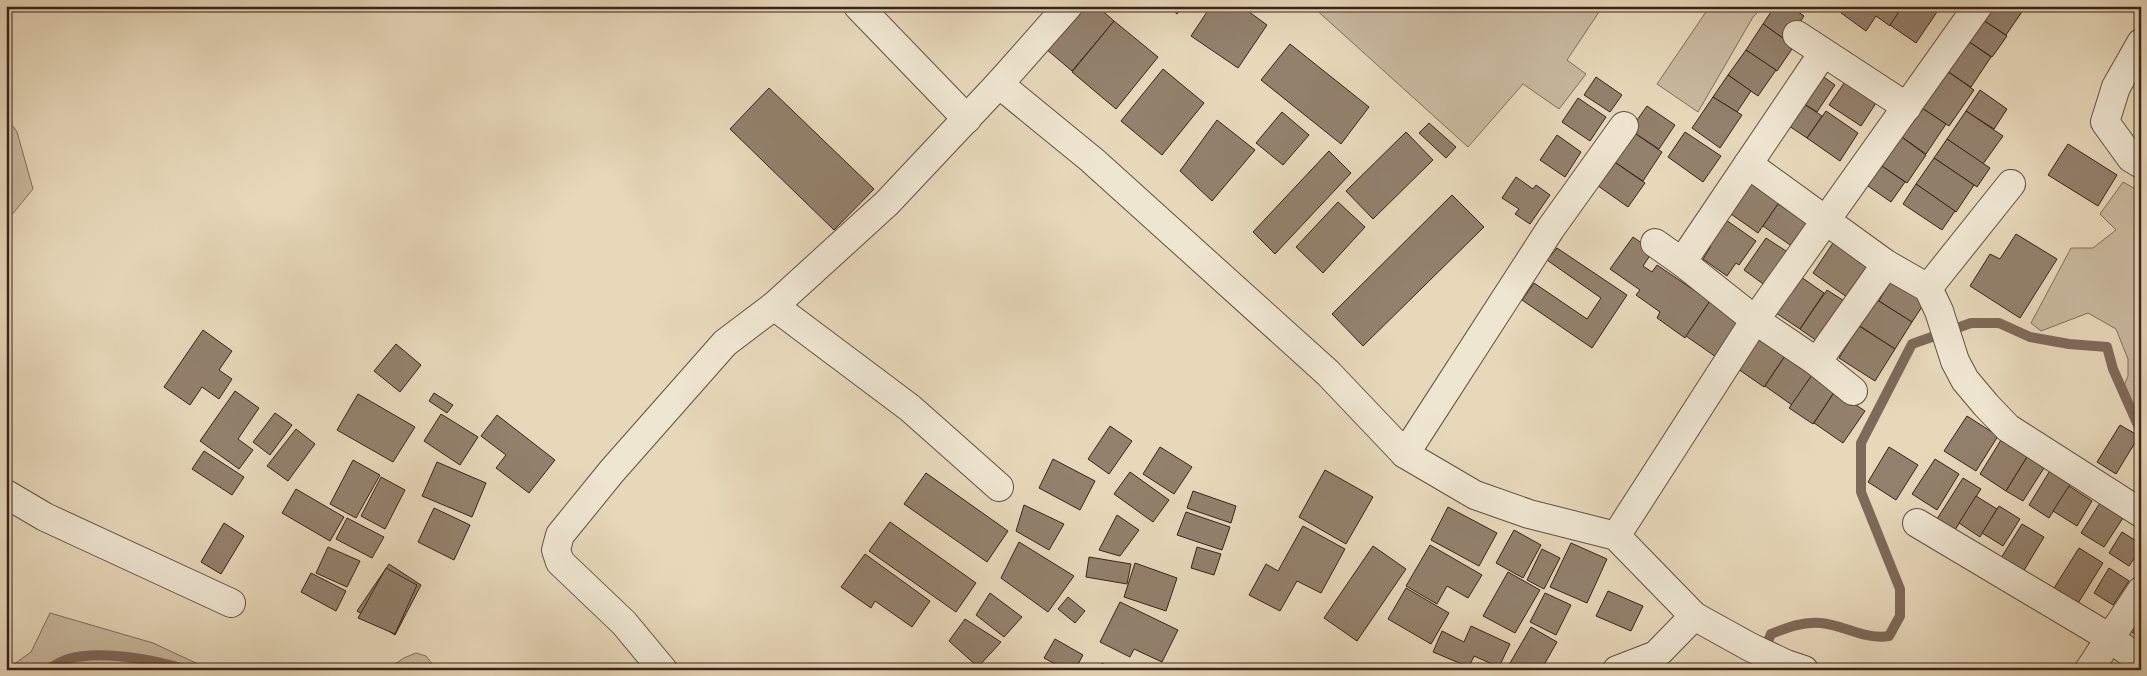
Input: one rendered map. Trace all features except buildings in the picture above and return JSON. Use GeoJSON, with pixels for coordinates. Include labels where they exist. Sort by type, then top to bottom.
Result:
{"type":"FeatureCollection","features":[{"type":"Feature","properties":{"kind":"street"},"geometry":{"type":"LineString","coordinates":[[858,6],[967,119]]}},
{"type":"Feature","properties":{"kind":"street"},"geometry":{"type":"LineString","coordinates":[[664,670],[624,623],[560,562],[556,550],[560,535],[612,472],[725,343],[774,306],[887,203],[967,119],[1068,6]]}},
{"type":"Feature","properties":{"kind":"street"},"geometry":{"type":"LineString","coordinates":[[1616,536],[1755,320],[1828,220],[1978,6]]}},
{"type":"Feature","properties":{"kind":"street"},"geometry":{"type":"LineString","coordinates":[[1797,35],[1907,107]]}},
{"type":"Feature","properties":{"kind":"street"},"geometry":{"type":"LineString","coordinates":[[2141,44],[2116,87],[2105,122],[2131,158],[2141,164]]}},
{"type":"Feature","properties":{"kind":"street"},"geometry":{"type":"LineString","coordinates":[[1682,262],[1823,53]]}},
{"type":"Feature","properties":{"kind":"street"},"geometry":{"type":"LineString","coordinates":[[999,84],[1092,160],[1328,373],[1405,454],[1475,495],[1529,514],[1616,536],[1694,616],[1750,647],[1795,667]]}},
{"type":"Feature","properties":{"kind":"street"},"geometry":{"type":"LineString","coordinates":[[1405,454],[1551,228],[1624,126]]}},
{"type":"Feature","properties":{"kind":"street"},"geometry":{"type":"LineString","coordinates":[[1748,164],[1828,220],[1934,300],[1955,361],[1965,380],[2008,428],[2141,513]]}},
{"type":"Feature","properties":{"kind":"street"},"geometry":{"type":"LineString","coordinates":[[1934,300],[2011,184]]}},
{"type":"Feature","properties":{"kind":"street"},"geometry":{"type":"LineString","coordinates":[[1655,242],[1755,320],[1817,362],[1853,391]]}},
{"type":"Feature","properties":{"kind":"street"},"geometry":{"type":"LineString","coordinates":[[1817,362],[1886,264]]}},
{"type":"Feature","properties":{"kind":"street"},"geometry":{"type":"LineString","coordinates":[[774,306],[910,408],[1000,487]]}},
{"type":"Feature","properties":{"kind":"street"},"geometry":{"type":"LineString","coordinates":[[6,494],[45,517],[231,603]]}},
{"type":"Feature","properties":{"kind":"street"},"geometry":{"type":"LineString","coordinates":[[1917,524],[2110,638],[2141,661]]}},
{"type":"Feature","properties":{"kind":"street"},"geometry":{"type":"LineString","coordinates":[[2088,670],[2141,591]]}},
{"type":"Feature","properties":{"kind":"street"},"geometry":{"type":"LineString","coordinates":[[1617,670],[1656,655],[1694,616]]}},
{"type":"Feature","properties":{"kind":"shaded area"},"geometry":{"type":"Polygon","coordinates":[[[1312,6],[1603,6],[1567,60],[1586,74],[1559,109],[1523,84],[1468,147],[1312,6]]]}},
{"type":"Feature","properties":{"kind":"shaded area"},"geometry":{"type":"Polygon","coordinates":[[[1710,6],[1764,6],[1753,17],[1698,112],[1657,84],[1710,6]]]}},
{"type":"Feature","properties":{"kind":"shaded area"},"geometry":{"type":"Polygon","coordinates":[[[6,116],[17,132],[33,189],[6,222],[6,116]]]}},
{"type":"Feature","properties":{"kind":"shaded area"},"geometry":{"type":"Polygon","coordinates":[[[2123,182],[2141,192],[2141,425],[2121,393],[2128,376],[2128,359],[2116,329],[2088,313],[2041,331],[2031,323],[2071,248],[2093,248],[2116,230],[2100,214],[2123,182]]]}},
{"type":"Feature","properties":{"kind":"shaded area"},"geometry":{"type":"Polygon","coordinates":[[[50,613],[153,643],[211,670],[6,670],[31,652],[50,613]]]}},
{"type":"Feature","properties":{"kind":"shaded area"},"geometry":{"type":"Polygon","coordinates":[[[416,653],[426,656],[437,670],[386,670],[404,658],[416,653]]]}},
{"type":"Feature","properties":{"kind":"waterway"},"geometry":{"type":"LineString","coordinates":[[1756,670],[1771,634],[1783,629],[1801,624],[1821,623],[1880,637],[1889,636],[1900,616],[1900,589],[1861,492],[1861,443],[1912,344],[1971,323],[1999,323],[2030,337],[2069,344],[2107,347],[2113,369],[2141,432]]}},
{"type":"Feature","properties":{"kind":"waterway"},"geometry":{"type":"LineString","coordinates":[[47,670],[68,659],[95,655],[143,659],[186,670]]}}]}
